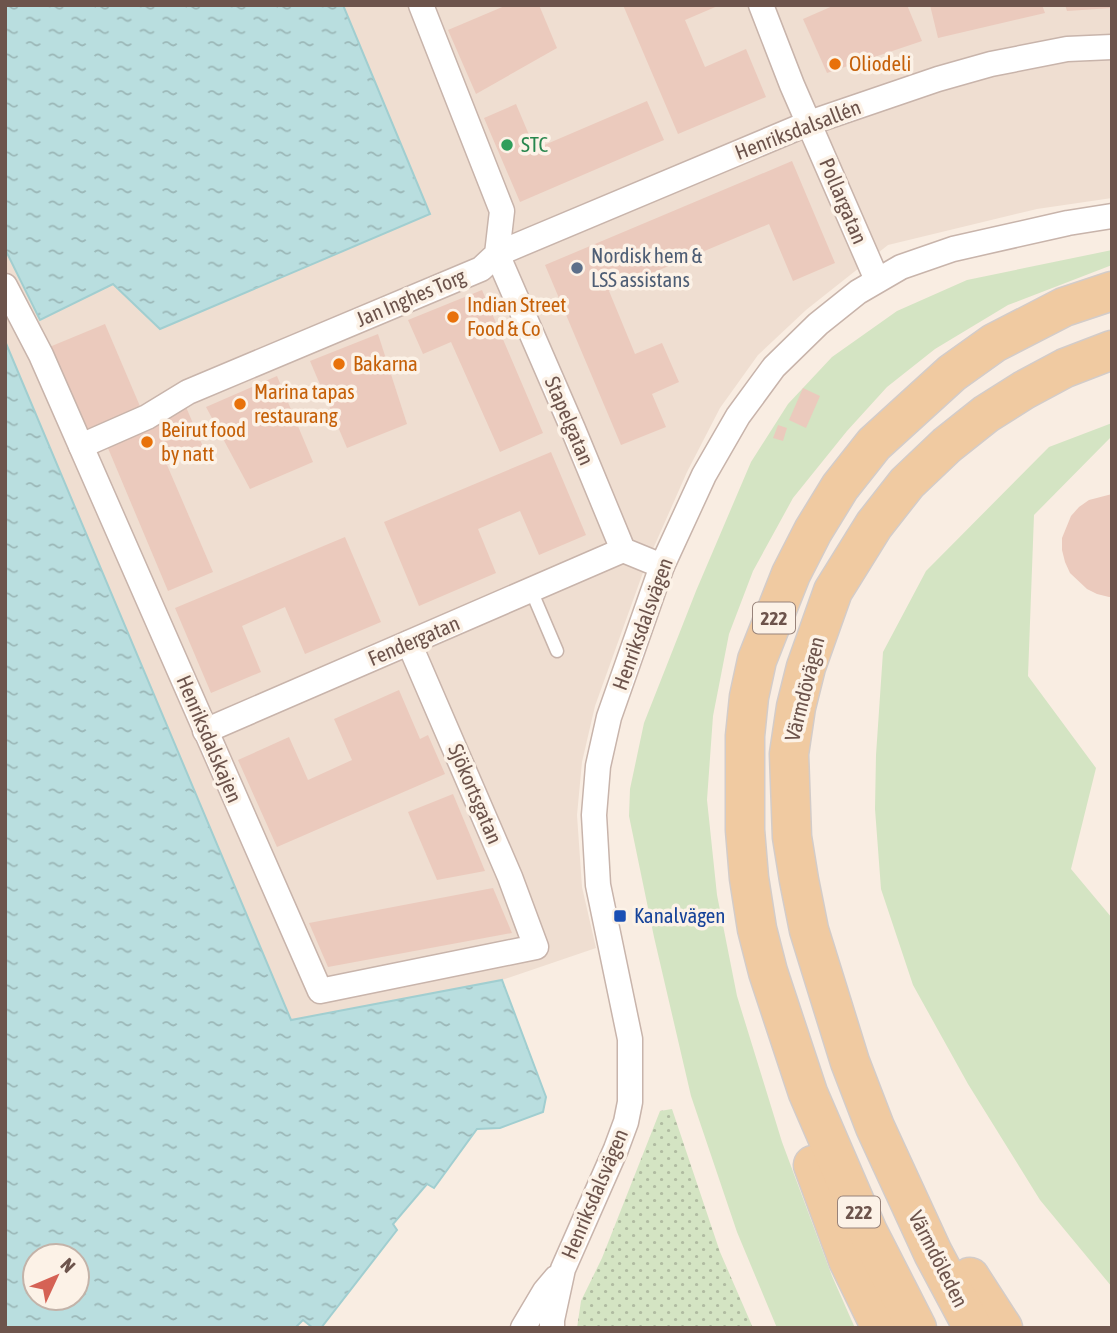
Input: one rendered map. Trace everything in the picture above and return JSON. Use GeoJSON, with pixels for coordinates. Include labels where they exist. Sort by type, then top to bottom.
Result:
{"type":"FeatureCollection","features":[{"type":"Feature","properties":{"kind":"main road","name":"222"},"geometry":{"type":"LineString","coordinates":[[917,1328],[868,1232],[808,1093],[768,972],[757,929],[745,830],[745,736],[750,697],[757,660],[791,574],[840,487],[874,444],[952,373],[994,344],[1065,307],[1112,291]]}},
{"type":"Feature","properties":{"kind":"main road","name":"Värmdövägen"},"geometry":{"type":"LineString","coordinates":[[904,1190],[875,1127],[850,1062],[809,930],[792,837],[789,754],[796,707],[806,667],[833,591],[874,525],[907,484],[947,444],[986,414],[1066,368],[1112,350]]}},
{"type":"Feature","properties":{"kind":"main road"},"geometry":{"type":"LineString","coordinates":[[808,1093],[813,1166],[848,1259],[881,1328]]}},
{"type":"Feature","properties":{"kind":"main road"},"geometry":{"type":"LineString","coordinates":[[904,1190],[975,1284],[1003,1328]]}},
{"type":"Feature","properties":{"kind":"main road","name":"Värmdöleden"},"geometry":{"type":"LineString","coordinates":[[904,1190],[933,1253],[973,1328]]}},
{"type":"Feature","properties":{"kind":"street"},"geometry":{"type":"LineString","coordinates":[[421,5],[502,211],[497,254]]}},
{"type":"Feature","properties":{"kind":"street","name":"Pollargatan"},"geometry":{"type":"LineString","coordinates":[[761,5],[792,85],[877,280]]}},
{"type":"Feature","properties":{"kind":"street","name":"Henriksdalsallén"},"geometry":{"type":"LineString","coordinates":[[497,254],[809,123],[938,79],[991,64],[1067,49],[1112,47]]}},
{"type":"Feature","properties":{"kind":"street","name":"Henriksdalsvägen"},"geometry":{"type":"LineString","coordinates":[[552,1328],[563,1269],[616,1149],[630,1102],[630,1039],[598,885],[594,815],[598,766],[610,717],[662,566],[704,475],[738,415],[775,367],[818,324],[858,292],[901,267],[953,249],[1112,216]]}},
{"type":"Feature","properties":{"kind":"street","name":"Jan Inghes Torg"},"geometry":{"type":"LineString","coordinates":[[81,446],[147,416],[188,392],[481,269],[497,254]]}},
{"type":"Feature","properties":{"kind":"street","name":"Stapelgatan"},"geometry":{"type":"LineString","coordinates":[[497,254],[623,550]]}},
{"type":"Feature","properties":{"kind":"street","name":"Henriksdalskajen"},"geometry":{"type":"LineString","coordinates":[[5,286],[41,355],[320,991],[536,947]]}},
{"type":"Feature","properties":{"kind":"street"},"geometry":{"type":"LineString","coordinates":[[623,550],[662,566]]}},
{"type":"Feature","properties":{"kind":"street","name":"Fendergatan"},"geometry":{"type":"LineString","coordinates":[[205,731],[623,550]]}},
{"type":"Feature","properties":{"kind":"street","name":"Sjökortsgatan"},"geometry":{"type":"LineString","coordinates":[[409,643],[510,877],[536,947]]}},
{"type":"Feature","properties":{"kind":"street","name":"Henriksdalsvägen"},"geometry":{"type":"LineString","coordinates":[[523,1328],[545,1291],[563,1269]]}},
{"type":"Feature","properties":{"kind":"lane"},"geometry":{"type":"LineString","coordinates":[[531,590],[556,651]]}},
{"type":"Feature","properties":{"kind":"shaded area"},"geometry":{"type":"Polygon","coordinates":[[[343,5],[1112,5],[1112,198],[1037,209],[888,245],[806,310],[758,355],[720,408],[687,472],[645,567],[595,706],[582,762],[577,815],[582,887],[596,948],[502,980],[291,1020],[5,341],[5,249],[40,320],[113,284],[430,214],[343,5]]]}},
{"type":"Feature","properties":{"kind":"green space"},"geometry":{"type":"Polygon","coordinates":[[[1112,250],[1112,265],[1008,305],[935,349],[887,387],[793,498],[753,571],[729,634],[713,716],[707,800],[717,895],[737,996],[782,1142],[832,1276],[855,1328],[777,1328],[737,1232],[691,1096],[654,937],[629,816],[630,789],[644,723],[751,462],[788,404],[832,357],[897,311],[967,280],[1112,250]]]}},
{"type":"Feature","properties":{"kind":"green space"},"geometry":{"type":"Polygon","coordinates":[[[1112,423],[1112,436],[1034,515],[1028,676],[1096,768],[1071,869],[1112,918],[1112,1287],[1040,1200],[968,1084],[913,985],[881,889],[875,809],[883,652],[926,571],[1049,447],[1112,423]]]}},
{"type":"Feature","properties":{"kind":"green space"},"geometry":{"type":"Polygon","coordinates":[[[672,1109],[720,1252],[753,1328],[577,1328],[581,1301],[602,1258],[660,1111],[672,1109]]]}},
{"type":"Feature","properties":{"kind":"water"},"geometry":{"type":"Polygon","coordinates":[[[5,5],[343,5],[430,214],[160,329],[113,284],[40,320],[5,249],[5,5]]]}},
{"type":"Feature","properties":{"kind":"water"},"geometry":{"type":"Polygon","coordinates":[[[5,341],[291,1020],[502,980],[546,1097],[543,1112],[500,1128],[477,1129],[434,1188],[427,1184],[393,1224],[397,1230],[321,1328],[313,1328],[303,1320],[295,1328],[5,1328],[5,341]]]}},
{"type":"Feature","properties":{"kind":"building"},"geometry":{"type":"Polygon","coordinates":[[[507,5],[539,5],[557,48],[476,94],[448,30],[507,5]]]}},
{"type":"Feature","properties":{"kind":"building"},"geometry":{"type":"Polygon","coordinates":[[[623,5],[720,5],[685,20],[705,67],[746,49],[766,97],[678,134],[623,5]]]}},
{"type":"Feature","properties":{"kind":"building"},"geometry":{"type":"Polygon","coordinates":[[[835,5],[907,5],[922,41],[827,73],[803,19],[835,5]]]}},
{"type":"Feature","properties":{"kind":"building"},"geometry":{"type":"Polygon","coordinates":[[[930,5],[1042,5],[1045,13],[938,38],[930,5]]]}},
{"type":"Feature","properties":{"kind":"building"},"geometry":{"type":"Polygon","coordinates":[[[1065,5],[1112,5],[1112,8],[1067,11],[1065,5]]]}},
{"type":"Feature","properties":{"kind":"building"},"geometry":{"type":"Polygon","coordinates":[[[647,101],[664,140],[520,202],[484,118],[516,104],[535,149],[647,101]]]}},
{"type":"Feature","properties":{"kind":"building"},"geometry":{"type":"Polygon","coordinates":[[[792,161],[835,263],[793,281],[769,224],[609,291],[635,354],[662,343],[679,382],[652,394],[666,427],[621,445],[545,265],[792,161]]]}},
{"type":"Feature","properties":{"kind":"building"},"geometry":{"type":"Polygon","coordinates":[[[482,290],[543,433],[500,452],[451,342],[423,354],[408,320],[482,290]]]}},
{"type":"Feature","properties":{"kind":"building"},"geometry":{"type":"Polygon","coordinates":[[[105,324],[142,411],[84,436],[47,348],[105,324]]]}},
{"type":"Feature","properties":{"kind":"building"},"geometry":{"type":"Polygon","coordinates":[[[378,334],[407,424],[347,448],[310,361],[378,334]]]}},
{"type":"Feature","properties":{"kind":"building"},"geometry":{"type":"Polygon","coordinates":[[[277,376],[313,462],[250,489],[206,407],[277,376]]]}},
{"type":"Feature","properties":{"kind":"building"},"geometry":{"type":"Polygon","coordinates":[[[803,388],[820,396],[806,428],[789,420],[803,388]]]}},
{"type":"Feature","properties":{"kind":"building"},"geometry":{"type":"Polygon","coordinates":[[[186,407],[204,449],[167,465],[213,572],[168,591],[105,441],[186,407]]]}},
{"type":"Feature","properties":{"kind":"building"},"geometry":{"type":"Polygon","coordinates":[[[778,425],[787,428],[783,441],[773,438],[778,425]]]}},
{"type":"Feature","properties":{"kind":"building"},"geometry":{"type":"Polygon","coordinates":[[[551,452],[586,535],[539,555],[520,511],[478,529],[496,573],[419,606],[384,522],[551,452]]]}},
{"type":"Feature","properties":{"kind":"building"},"geometry":{"type":"Polygon","coordinates":[[[1112,494],[1112,597],[1109,597],[1087,589],[1070,573],[1062,550],[1062,538],[1071,516],[1079,507],[1089,500],[1112,494]]]}},
{"type":"Feature","properties":{"kind":"building"},"geometry":{"type":"Polygon","coordinates":[[[345,537],[381,622],[305,654],[285,607],[242,626],[261,672],[211,693],[175,608],[345,537]]]}},
{"type":"Feature","properties":{"kind":"building"},"geometry":{"type":"Polygon","coordinates":[[[399,690],[420,739],[428,735],[445,774],[277,847],[238,760],[289,737],[308,780],[352,760],[334,719],[399,690]]]}},
{"type":"Feature","properties":{"kind":"building"},"geometry":{"type":"Polygon","coordinates":[[[453,794],[485,871],[437,880],[408,812],[453,794]]]}},
{"type":"Feature","properties":{"kind":"building"},"geometry":{"type":"Polygon","coordinates":[[[493,888],[512,933],[328,967],[309,923],[493,888]]]}},
{"type":"Feature","properties":{"kind":"place","name":"Oliodeli"},"geometry":{"type":"Point","coordinates":[835,64]}},
{"type":"Feature","properties":{"kind":"place","name":"STC"},"geometry":{"type":"Point","coordinates":[507,145]}},
{"type":"Feature","properties":{"kind":"place","name":"Nordisk hem & LSS assistans"},"geometry":{"type":"Point","coordinates":[577,268]}},
{"type":"Feature","properties":{"kind":"place","name":"Indian Street Food & Co"},"geometry":{"type":"Point","coordinates":[453,317]}},
{"type":"Feature","properties":{"kind":"place","name":"Bakarna"},"geometry":{"type":"Point","coordinates":[339,364]}},
{"type":"Feature","properties":{"kind":"place","name":"Marina tapas restaurang"},"geometry":{"type":"Point","coordinates":[240,404]}},
{"type":"Feature","properties":{"kind":"place","name":"Beirut food by natt"},"geometry":{"type":"Point","coordinates":[147,442]}},
{"type":"Feature","properties":{"kind":"place","name":"Kanalvägen"},"geometry":{"type":"Point","coordinates":[620,916]}}]}
